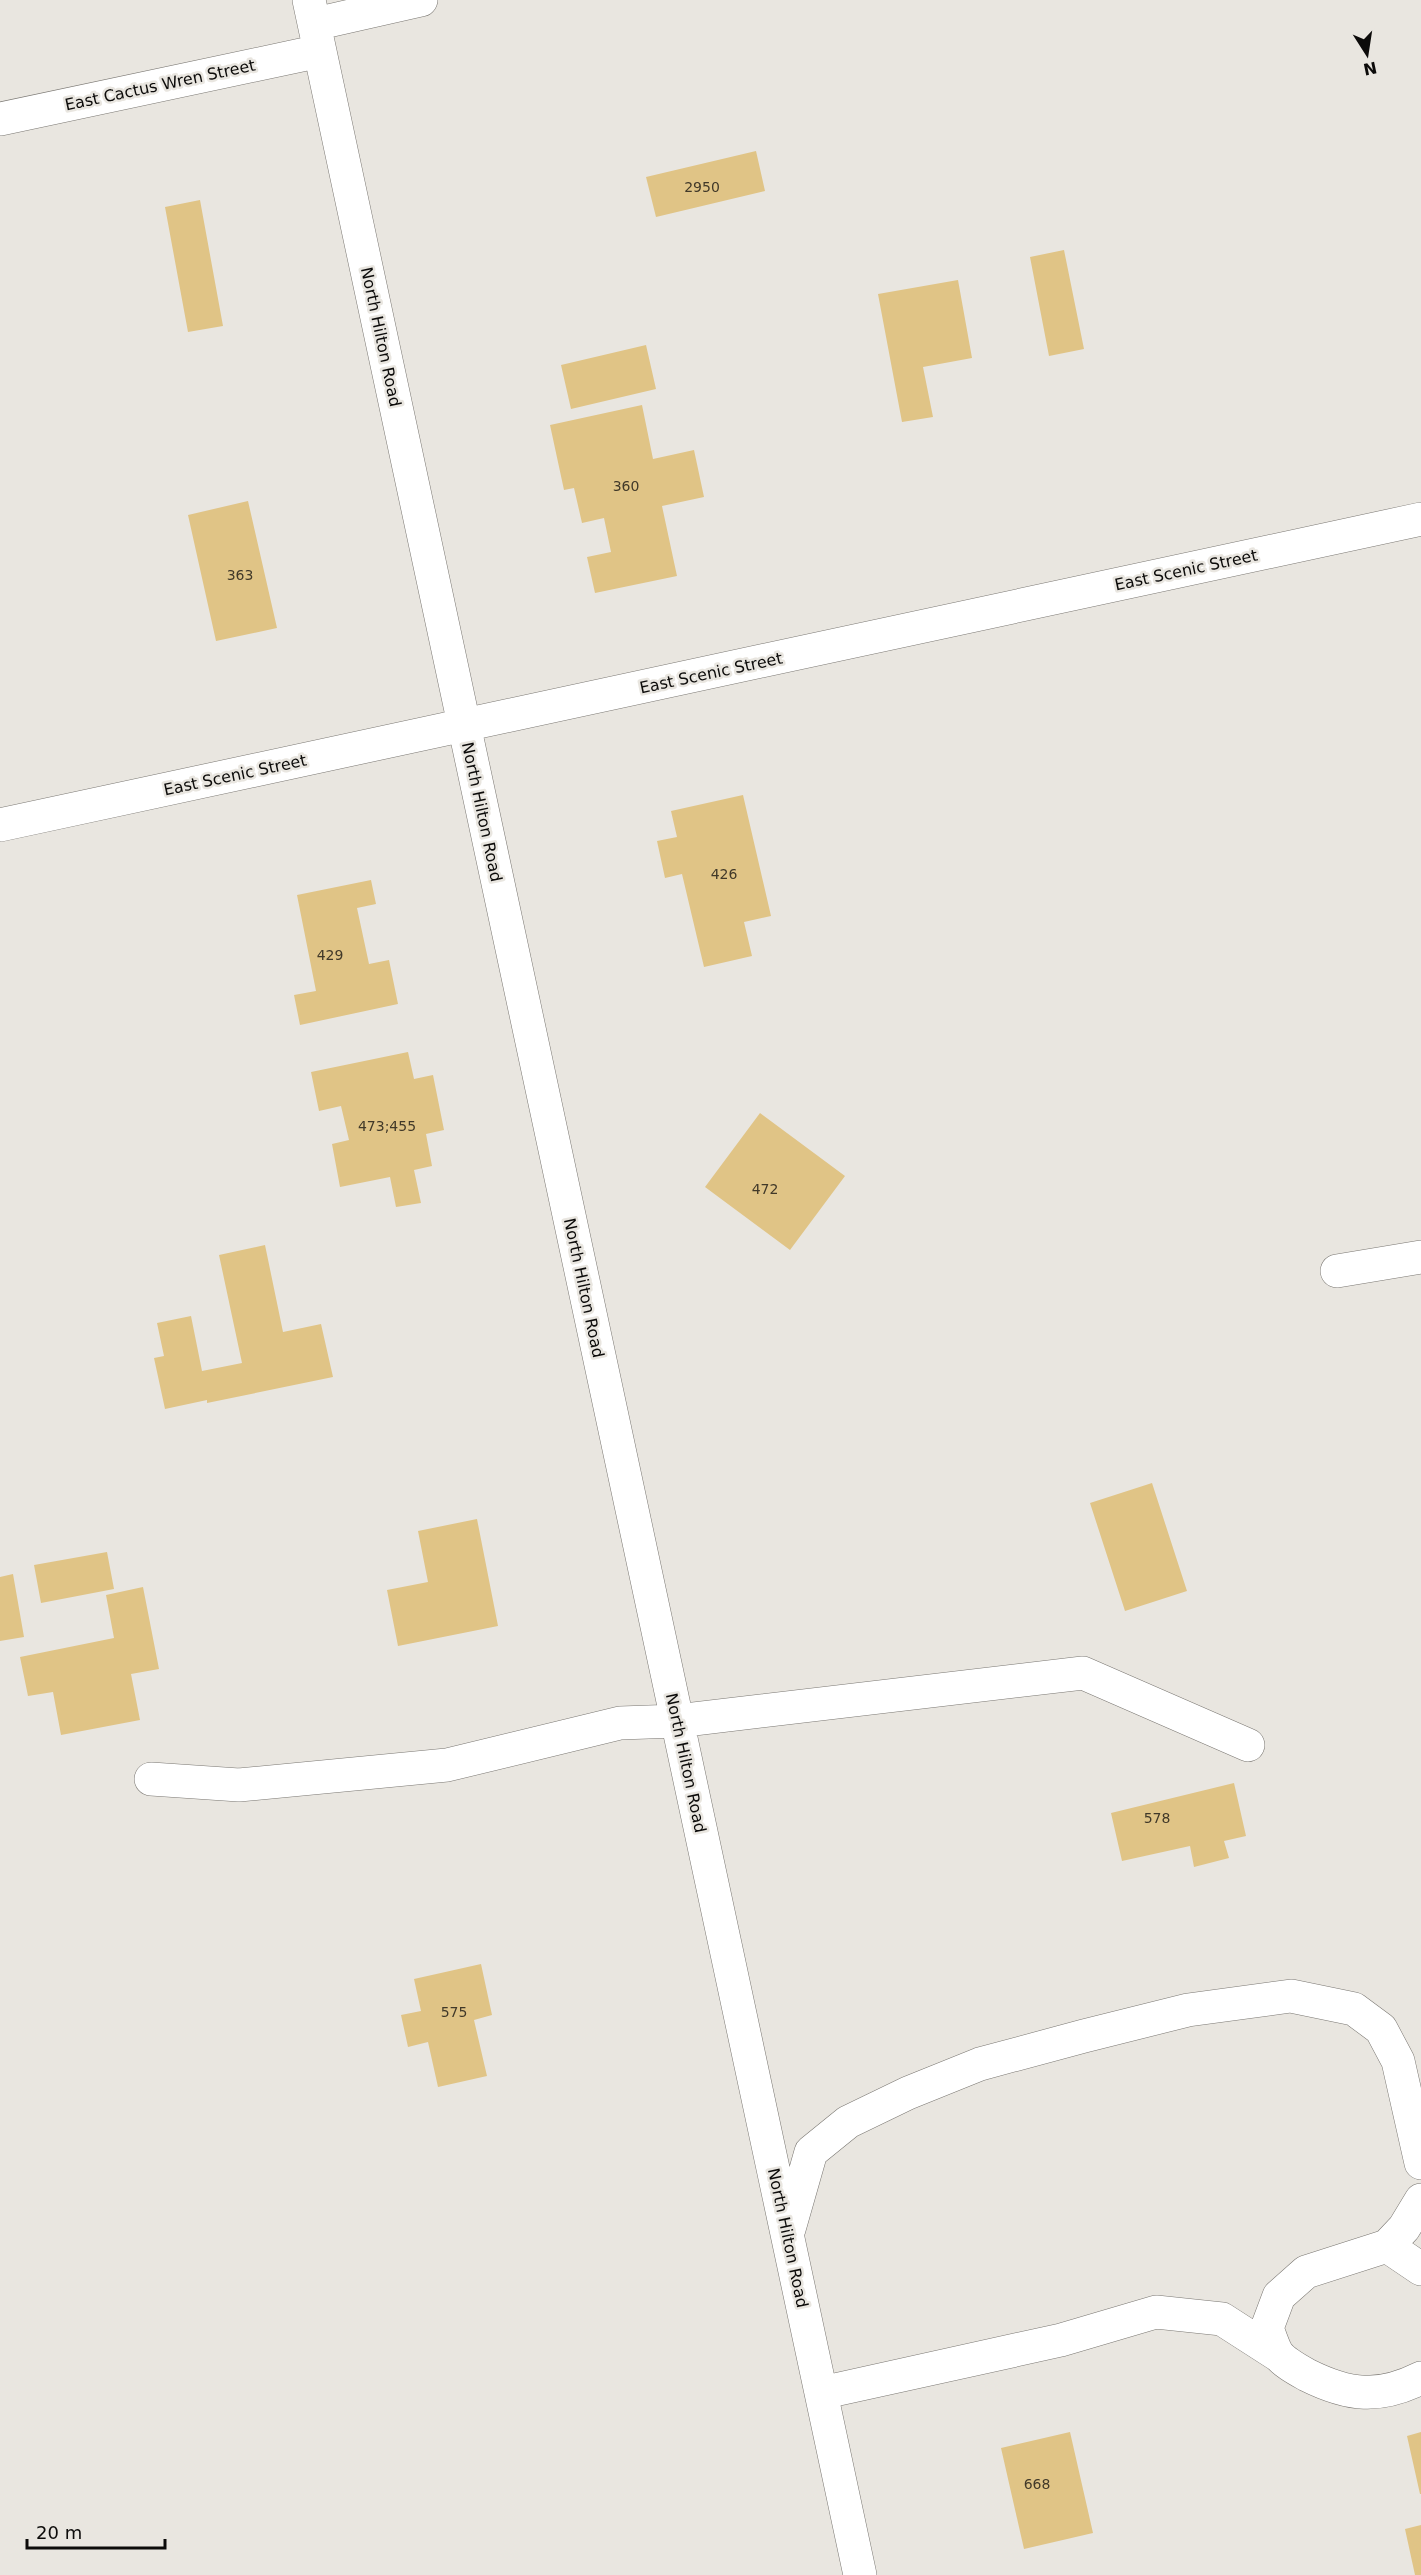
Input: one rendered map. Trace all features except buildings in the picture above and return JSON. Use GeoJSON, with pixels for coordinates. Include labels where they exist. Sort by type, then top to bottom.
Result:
{"type":"FeatureCollection","features":[{"type":"Feature","properties":{"kind":"street","name":"East Cactus Wren Street"},"geometry":{"type":"LineString","coordinates":[[0,118],[315,25],[421,0]]}},
{"type":"Feature","properties":{"kind":"street","name":"North Hilton Road"},"geometry":{"type":"LineString","coordinates":[[315,25],[860,2575]]}},
{"type":"Feature","properties":{"kind":"street","name":"East Scenic Street"},"geometry":{"type":"LineString","coordinates":[[0,825],[1421,519]]}},
{"type":"Feature","properties":{"kind":"street"},"geometry":{"type":"LineString","coordinates":[[1337,1271],[1421,1257]]}},
{"type":"Feature","properties":{"kind":"street"},"geometry":{"type":"LineString","coordinates":[[151,1779],[239,1785],[447,1764],[620,1723],[677,1721],[1083,1673],[1248,1745]]}},
{"type":"Feature","properties":{"kind":"street"},"geometry":{"type":"LineString","coordinates":[[787,2233],[811,2152],[848,2122],[908,2092],[981,2064],[1084,2036],[1188,2010],[1291,1996],[1354,2009],[1381,2029],[1398,2061],[1421,2163]]}},
{"type":"Feature","properties":{"kind":"street"},"geometry":{"type":"LineString","coordinates":[[1278,2355],[1267,2328],[1279,2296],[1306,2272],[1387,2246],[1404,2228],[1421,2200]]}},
{"type":"Feature","properties":{"kind":"street"},"geometry":{"type":"LineString","coordinates":[[1387,2246],[1421,2269]]}},
{"type":"Feature","properties":{"kind":"street"},"geometry":{"type":"LineString","coordinates":[[821,2393],[1061,2340],[1156,2312],[1221,2319],[1299,2371],[1329,2386],[1358,2394],[1398,2389],[1421,2378]]}}]}
